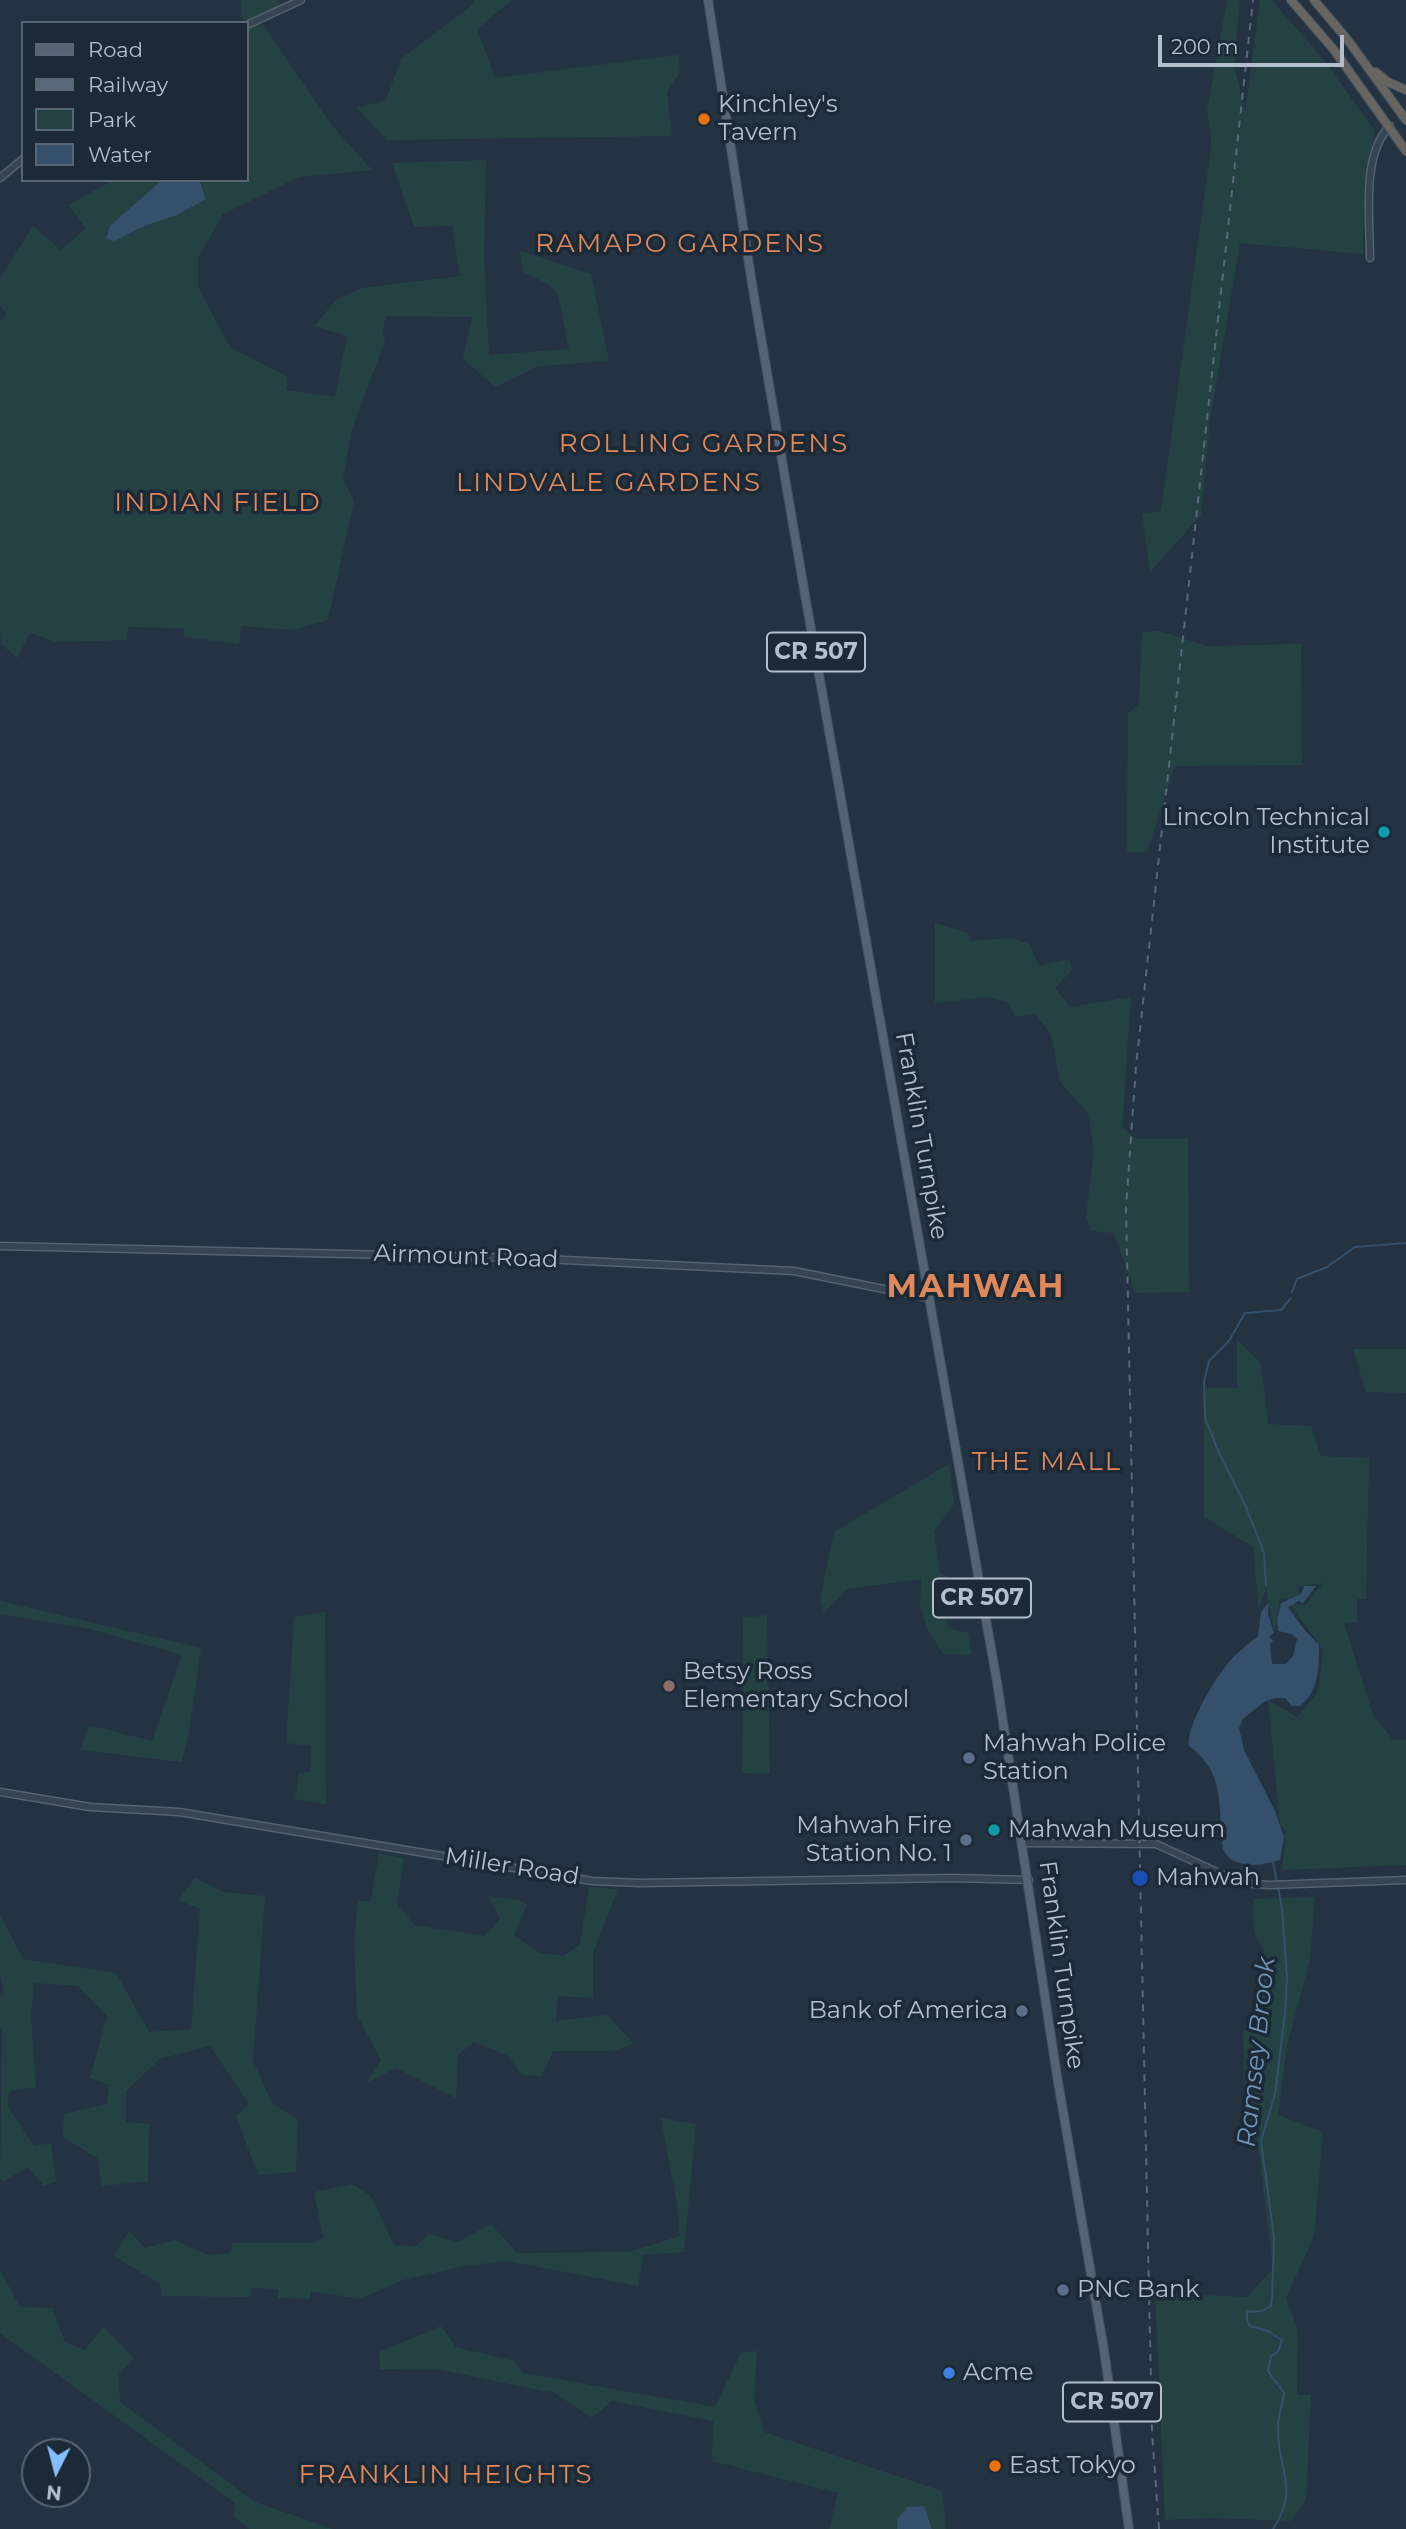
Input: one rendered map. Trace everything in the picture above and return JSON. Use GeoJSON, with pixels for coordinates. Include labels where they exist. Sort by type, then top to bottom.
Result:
{"type":"FeatureCollection","features":[{"type":"Feature","properties":{"kind":"highway"},"geometry":{"type":"LineString","coordinates":[[1291,0],[1334,50],[1406,151]]}},
{"type":"Feature","properties":{"kind":"highway"},"geometry":{"type":"LineString","coordinates":[[1314,0],[1367,65],[1406,120]]}},
{"type":"Feature","properties":{"kind":"highway"},"geometry":{"type":"LineString","coordinates":[[1367,65],[1388,82],[1406,90]]}},
{"type":"Feature","properties":{"kind":"main road","name":"Franklin Turnpike"},"geometry":{"type":"LineString","coordinates":[[708,0],[803,584],[1024,1843],[1129,2529]]}},
{"type":"Feature","properties":{"kind":"street"},"geometry":{"type":"LineString","coordinates":[[248,25],[301,0]]}},
{"type":"Feature","properties":{"kind":"street"},"geometry":{"type":"LineString","coordinates":[[1370,258],[1371,165],[1378,145],[1390,126]]}},
{"type":"Feature","properties":{"kind":"street"},"geometry":{"type":"LineString","coordinates":[[0,178],[21,161]]}},
{"type":"Feature","properties":{"kind":"street","name":"Airmount Road"},"geometry":{"type":"LineString","coordinates":[[0,1246],[522,1258],[794,1271],[929,1298]]}},
{"type":"Feature","properties":{"kind":"street","name":"Miller Road"},"geometry":{"type":"LineString","coordinates":[[0,1792],[90,1807],[178,1812],[592,1881],[640,1883],[953,1878],[1029,1880]]}},
{"type":"Feature","properties":{"kind":"street"},"geometry":{"type":"LineString","coordinates":[[1024,1843],[1156,1844],[1241,1883],[1269,1885],[1406,1880]]}},
{"type":"Feature","properties":{"kind":"green space"},"geometry":{"type":"Polygon","coordinates":[[[240,0],[278,0],[281,6],[259,19],[331,124],[372,170],[299,177],[223,214],[198,258],[198,287],[230,347],[288,377],[286,390],[335,397],[347,336],[314,326],[337,299],[362,288],[460,276],[452,226],[414,227],[392,163],[486,160],[484,255],[489,355],[569,349],[558,294],[548,284],[523,272],[520,251],[591,274],[609,361],[539,366],[495,387],[463,359],[472,317],[386,316],[382,332],[385,341],[352,429],[343,478],[354,501],[328,620],[294,630],[241,626],[239,644],[184,637],[184,628],[128,627],[127,640],[57,642],[30,633],[17,658],[1,644],[0,629],[0,321],[7,314],[0,306],[0,278],[33,226],[61,250],[86,228],[68,205],[110,182],[248,182],[248,21],[243,21],[240,0]]]}},
{"type":"Feature","properties":{"kind":"green space"},"geometry":{"type":"Polygon","coordinates":[[[475,0],[512,0],[477,29],[495,78],[678,55],[680,72],[667,92],[672,136],[387,140],[357,108],[386,100],[401,59],[471,6],[475,0]]]}},
{"type":"Feature","properties":{"kind":"green space"},"geometry":{"type":"Polygon","coordinates":[[[1227,0],[1240,0],[1234,64],[1245,113],[1260,0],[1272,0],[1327,64],[1375,131],[1364,185],[1363,254],[1240,243],[1210,419],[1201,515],[1150,572],[1142,514],[1161,511],[1211,147],[1207,111],[1227,0]]]}},
{"type":"Feature","properties":{"kind":"green space"},"geometry":{"type":"Polygon","coordinates":[[[1159,631],[1207,646],[1301,644],[1302,765],[1175,766],[1147,852],[1127,852],[1128,713],[1139,704],[1142,632],[1159,631]]]}},
{"type":"Feature","properties":{"kind":"green space"},"geometry":{"type":"Polygon","coordinates":[[[935,923],[968,933],[970,941],[1012,938],[1029,944],[1039,966],[1069,959],[1072,970],[1055,988],[1070,1007],[1131,997],[1122,1127],[1136,1139],[1188,1139],[1189,1292],[1135,1293],[1114,1233],[1091,1231],[1086,1216],[1094,1151],[1088,1113],[1060,1082],[1051,1035],[1035,1014],[1016,1017],[1007,1002],[986,997],[935,1003],[935,923]]]}},
{"type":"Feature","properties":{"kind":"green space"},"geometry":{"type":"Polygon","coordinates":[[[1237,1339],[1261,1364],[1268,1424],[1311,1426],[1321,1456],[1369,1458],[1366,1599],[1357,1599],[1357,1622],[1344,1623],[1373,1715],[1393,1740],[1406,1740],[1406,1865],[1282,1870],[1286,1832],[1280,1824],[1268,1700],[1297,1717],[1318,1692],[1323,1650],[1290,1604],[1305,1605],[1323,1583],[1298,1587],[1299,1600],[1280,1598],[1274,1633],[1266,1587],[1259,1611],[1253,1547],[1204,1517],[1204,1388],[1237,1388],[1237,1339]]]}},
{"type":"Feature","properties":{"kind":"green space"},"geometry":{"type":"Polygon","coordinates":[[[1353,1349],[1406,1349],[1406,1393],[1366,1392],[1353,1349]]]}},
{"type":"Feature","properties":{"kind":"green space"},"geometry":{"type":"Polygon","coordinates":[[[949,1464],[954,1504],[934,1531],[940,1574],[967,1583],[969,1596],[943,1609],[949,1628],[968,1633],[972,1655],[943,1654],[927,1628],[920,1605],[921,1579],[847,1589],[824,1613],[820,1599],[834,1532],[949,1464]]]}},
{"type":"Feature","properties":{"kind":"green space"},"geometry":{"type":"Polygon","coordinates":[[[0,1601],[201,1648],[182,1762],[80,1750],[89,1725],[152,1741],[182,1655],[86,1628],[0,1614],[0,1601]]]}},
{"type":"Feature","properties":{"kind":"green space"},"geometry":{"type":"Polygon","coordinates":[[[325,1612],[326,1804],[295,1799],[299,1773],[310,1771],[311,1746],[286,1743],[294,1617],[325,1612]]]}},
{"type":"Feature","properties":{"kind":"green space"},"geometry":{"type":"Polygon","coordinates":[[[767,1615],[770,1774],[742,1773],[743,1618],[767,1615]]]}},
{"type":"Feature","properties":{"kind":"green space"},"geometry":{"type":"Polygon","coordinates":[[[379,1853],[404,1858],[397,1903],[414,1925],[485,1936],[500,1919],[488,1896],[519,1900],[527,1905],[514,1935],[540,1953],[564,1956],[580,1944],[589,1887],[618,1889],[593,1953],[593,1998],[558,1996],[556,2021],[607,2015],[634,2044],[612,2051],[553,2051],[542,2076],[522,2075],[508,2056],[474,2042],[458,2055],[456,2098],[396,2068],[366,2083],[381,2060],[357,2015],[354,1940],[358,1901],[371,1901],[379,1853]]]}},
{"type":"Feature","properties":{"kind":"green space"},"geometry":{"type":"Polygon","coordinates":[[[195,1878],[224,1892],[265,1896],[253,2061],[272,2103],[298,2120],[296,2172],[258,2175],[236,2116],[249,2104],[210,2046],[160,2059],[126,2091],[126,2122],[149,2124],[148,2181],[102,2186],[97,2158],[63,2137],[64,2114],[107,2104],[109,2085],[90,2078],[107,2016],[78,1986],[34,1983],[31,2017],[36,2087],[9,2091],[7,2105],[34,2146],[51,2143],[56,2181],[44,2186],[28,2167],[4,2181],[0,2179],[0,1996],[4,1994],[0,1973],[0,1915],[23,1959],[116,1973],[149,2032],[191,2029],[200,1909],[178,1900],[195,1878]]]}},
{"type":"Feature","properties":{"kind":"green space"},"geometry":{"type":"Polygon","coordinates":[[[1315,1897],[1310,1959],[1287,2046],[1278,2115],[1323,2132],[1314,2236],[1286,2298],[1298,2331],[1297,2395],[1311,2395],[1306,2500],[1291,2521],[1212,2518],[1165,2520],[1155,2293],[1247,2297],[1273,2269],[1259,2152],[1245,2104],[1243,2030],[1257,2029],[1264,1951],[1254,1933],[1253,1899],[1315,1897]]]}},
{"type":"Feature","properties":{"kind":"green space"},"geometry":{"type":"Polygon","coordinates":[[[661,2118],[696,2124],[684,2252],[643,2255],[638,2286],[507,2261],[464,2266],[403,2280],[360,2299],[311,2291],[310,2299],[278,2298],[278,2289],[251,2288],[250,2297],[162,2296],[160,2284],[114,2256],[129,2231],[145,2248],[175,2240],[208,2255],[230,2253],[233,2243],[313,2243],[323,2238],[314,2192],[352,2184],[371,2196],[394,2245],[416,2246],[429,2234],[458,2242],[491,2224],[517,2253],[629,2252],[680,2236],[677,2204],[661,2118]]]}},
{"type":"Feature","properties":{"kind":"green space"},"geometry":{"type":"Polygon","coordinates":[[[0,2270],[20,2307],[52,2308],[65,2342],[85,2350],[103,2327],[134,2358],[119,2374],[120,2402],[255,2502],[333,2529],[249,2529],[233,2516],[235,2503],[0,2333],[0,2270]]]}},
{"type":"Feature","properties":{"kind":"green space"},"geometry":{"type":"Polygon","coordinates":[[[441,2326],[456,2347],[514,2361],[523,2373],[715,2407],[741,2353],[757,2351],[754,2400],[764,2432],[942,2491],[946,2529],[829,2529],[838,2493],[712,2461],[713,2421],[612,2401],[592,2418],[550,2390],[548,2392],[441,2370],[380,2369],[379,2352],[441,2326]]]}},
{"type":"Feature","properties":{"kind":"water"},"geometry":{"type":"Polygon","coordinates":[[[160,182],[200,182],[206,199],[177,215],[142,227],[115,241],[106,239],[110,226],[160,182]]]}},
{"type":"Feature","properties":{"kind":"water"},"geometry":{"type":"Polygon","coordinates":[[[1304,1586],[1316,1586],[1303,1603],[1299,1601],[1288,1607],[1319,1645],[1318,1671],[1311,1694],[1300,1706],[1292,1706],[1285,1698],[1264,1702],[1243,1719],[1239,1728],[1244,1750],[1275,1811],[1284,1837],[1280,1860],[1248,1865],[1233,1860],[1223,1849],[1215,1780],[1210,1768],[1189,1746],[1189,1738],[1196,1715],[1223,1669],[1258,1636],[1261,1612],[1269,1602],[1268,1614],[1274,1633],[1269,1636],[1273,1641],[1270,1644],[1272,1664],[1286,1664],[1293,1656],[1297,1639],[1292,1634],[1278,1631],[1277,1619],[1281,1603],[1301,1594],[1304,1586]]]}},
{"type":"Feature","properties":{"kind":"water"},"geometry":{"type":"Polygon","coordinates":[[[924,2506],[932,2529],[897,2529],[898,2518],[908,2507],[924,2506]]]}},
{"type":"Feature","properties":{"kind":"waterway"},"geometry":{"type":"LineString","coordinates":[[1292,1292],[1297,1279],[1327,1267],[1355,1247],[1406,1243]]}},
{"type":"Feature","properties":{"kind":"waterway"},"geometry":{"type":"LineString","coordinates":[[1266,1585],[1264,1553],[1205,1418],[1204,1381],[1209,1361],[1229,1341],[1245,1313],[1281,1310],[1290,1299]]}},
{"type":"Feature","properties":{"kind":"waterway","name":"Ramsey Brook"},"geometry":{"type":"LineString","coordinates":[[1273,1862],[1277,1882]]}},
{"type":"Feature","properties":{"kind":"waterway","name":"Ramsey Brook"},"geometry":{"type":"LineString","coordinates":[[1273,2529],[1281,2514],[1286,2489],[1278,2441],[1278,2422],[1284,2393],[1268,2371],[1271,2356],[1278,2352],[1282,2340],[1268,2331],[1250,2326],[1247,2312],[1262,2311],[1271,2306],[1272,2299],[1274,2237],[1261,2141],[1275,2094],[1285,2013],[1287,1978],[1278,1887]]}},
{"type":"Feature","properties":{"kind":"railway"},"geometry":{"type":"LineString","coordinates":[[1159,2529],[1152,2432],[1126,1208],[1136,1066],[1253,0]]}},
{"type":"Feature","properties":{"kind":"place","name":"Kinchley's Tavern"},"geometry":{"type":"Point","coordinates":[704,119]}},
{"type":"Feature","properties":{"kind":"place","name":"Lincoln Technical Institute"},"geometry":{"type":"Point","coordinates":[1384,832]}},
{"type":"Feature","properties":{"kind":"place","name":"Betsy Ross Elementary School"},"geometry":{"type":"Point","coordinates":[669,1686]}},
{"type":"Feature","properties":{"kind":"place","name":"Mahwah Police Station"},"geometry":{"type":"Point","coordinates":[969,1758]}},
{"type":"Feature","properties":{"kind":"place","name":"Mahwah Museum"},"geometry":{"type":"Point","coordinates":[994,1830]}},
{"type":"Feature","properties":{"kind":"place","name":"Mahwah Fire Station No. 1"},"geometry":{"type":"Point","coordinates":[966,1840]}},
{"type":"Feature","properties":{"kind":"place","name":"Mahwah"},"geometry":{"type":"Point","coordinates":[1140,1878]}},
{"type":"Feature","properties":{"kind":"place","name":"Bank of America"},"geometry":{"type":"Point","coordinates":[1022,2011]}},
{"type":"Feature","properties":{"kind":"place","name":"PNC Bank"},"geometry":{"type":"Point","coordinates":[1063,2290]}},
{"type":"Feature","properties":{"kind":"place","name":"Acme"},"geometry":{"type":"Point","coordinates":[949,2373]}},
{"type":"Feature","properties":{"kind":"place","name":"East Tokyo"},"geometry":{"type":"Point","coordinates":[995,2466]}},
{"type":"Feature","properties":{"kind":"district","name":"RAMAPO GARDENS"},"geometry":{"type":"Point","coordinates":[680,244]}},
{"type":"Feature","properties":{"kind":"district","name":"ROLLING GARDENS"},"geometry":{"type":"Point","coordinates":[704,444]}},
{"type":"Feature","properties":{"kind":"district","name":"LINDVALE GARDENS"},"geometry":{"type":"Point","coordinates":[609,483]}},
{"type":"Feature","properties":{"kind":"district","name":"INDIAN FIELD"},"geometry":{"type":"Point","coordinates":[218,503]}},
{"type":"Feature","properties":{"kind":"district","name":"MAHWAH"},"geometry":{"type":"Point","coordinates":[976,1288]}},
{"type":"Feature","properties":{"kind":"district","name":"THE MALL"},"geometry":{"type":"Point","coordinates":[1047,1462]}},
{"type":"Feature","properties":{"kind":"district","name":"FRANKLIN HEIGHTS"},"geometry":{"type":"Point","coordinates":[446,2475]}}]}
